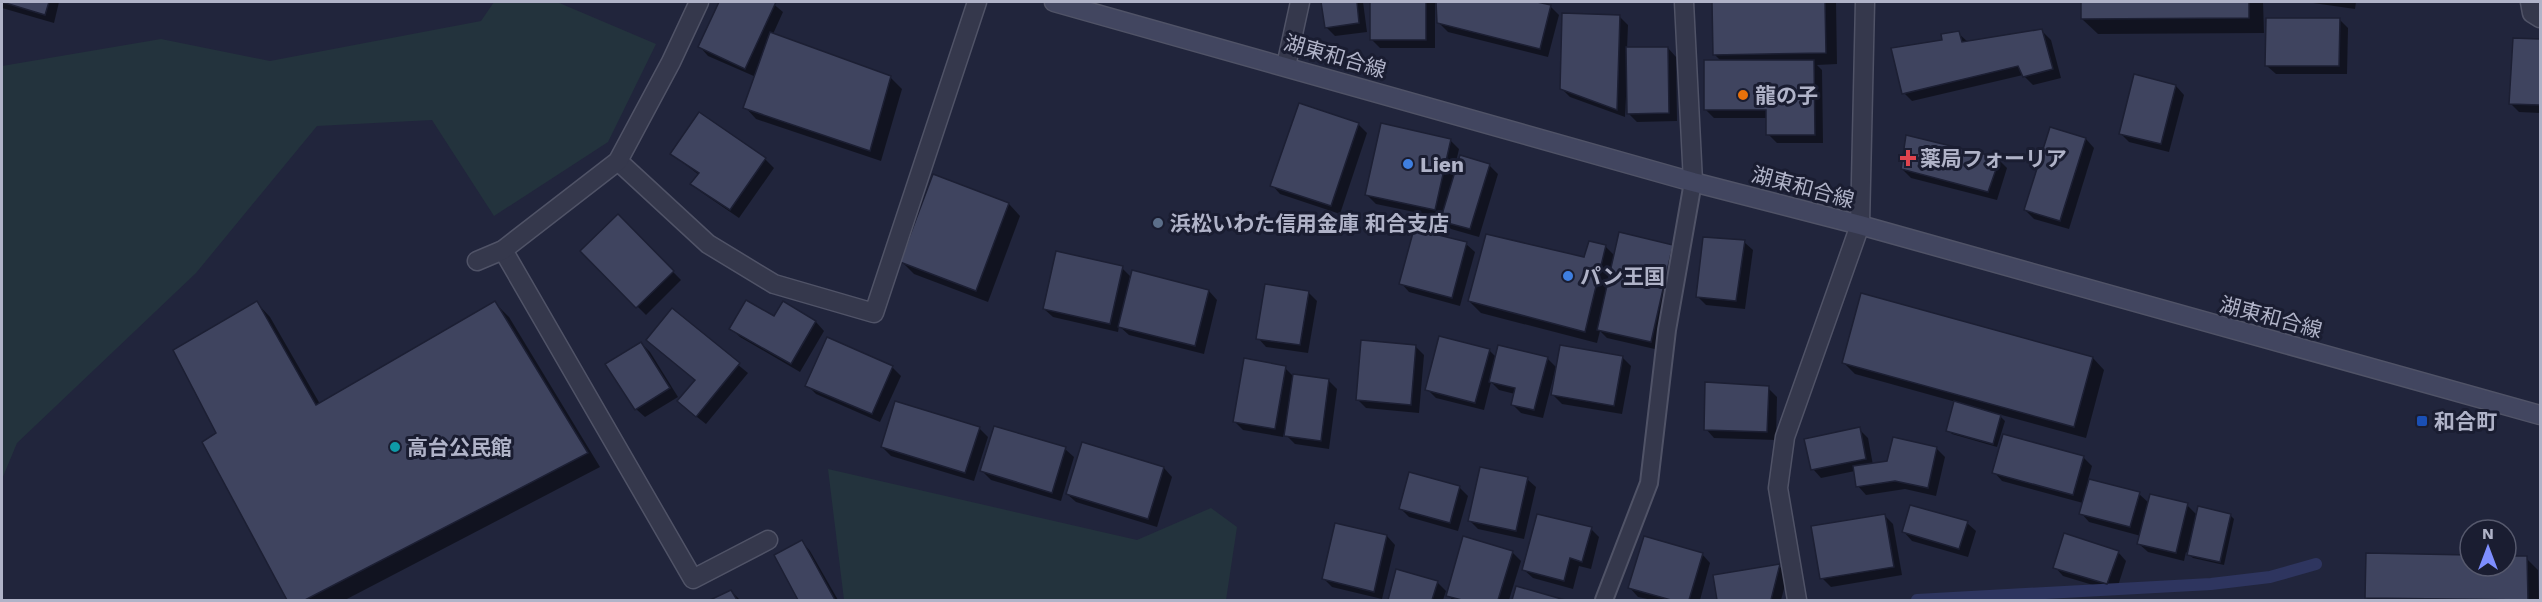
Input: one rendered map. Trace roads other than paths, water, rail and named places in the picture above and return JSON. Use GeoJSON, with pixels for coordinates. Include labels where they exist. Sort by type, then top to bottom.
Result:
{"type":"FeatureCollection","features":[{"type":"Feature","properties":{"kind":"main road","name":"湖東和合線"},"geometry":{"type":"LineString","coordinates":[[1054,2],[1694,182],[1860,225],[2541,414]]}},
{"type":"Feature","properties":{"kind":"street"},"geometry":{"type":"LineString","coordinates":[[477,261],[503,250],[618,161],[671,62],[699,2]]}},
{"type":"Feature","properties":{"kind":"street"},"geometry":{"type":"LineString","coordinates":[[618,161],[708,244],[774,284],[874,313],[977,2]]}},
{"type":"Feature","properties":{"kind":"street"},"geometry":{"type":"LineString","coordinates":[[1286,66],[1300,2]]}},
{"type":"Feature","properties":{"kind":"street"},"geometry":{"type":"LineString","coordinates":[[1684,2],[1694,182]]}},
{"type":"Feature","properties":{"kind":"street"},"geometry":{"type":"LineString","coordinates":[[1797,600],[1778,488],[1785,437],[1860,225],[1865,2]]}},
{"type":"Feature","properties":{"kind":"street"},"geometry":{"type":"LineString","coordinates":[[2530,2],[2532,13],[2541,18]]}},
{"type":"Feature","properties":{"kind":"street"},"geometry":{"type":"LineString","coordinates":[[503,250],[693,579],[768,540]]}},
{"type":"Feature","properties":{"kind":"lane"},"geometry":{"type":"LineString","coordinates":[[1604,600],[1650,483],[1667,330],[1694,182]]}},
{"type":"Feature","properties":{"kind":"waterway"},"geometry":{"type":"LineString","coordinates":[[1917,600],[2211,584],[2270,577],[2316,564]]}},
{"type":"Feature","properties":{"kind":"place","name":"龍の子"},"geometry":{"type":"Point","coordinates":[1743,95]}},
{"type":"Feature","properties":{"kind":"place","name":"薬局フォーリア"},"geometry":{"type":"Point","coordinates":[1908,158]}},
{"type":"Feature","properties":{"kind":"place","name":"Lien"},"geometry":{"type":"Point","coordinates":[1408,164]}},
{"type":"Feature","properties":{"kind":"place","name":"浜松いわた信用金庫 和合支店"},"geometry":{"type":"Point","coordinates":[1158,223]}},
{"type":"Feature","properties":{"kind":"place","name":"パン王国"},"geometry":{"type":"Point","coordinates":[1568,276]}},
{"type":"Feature","properties":{"kind":"place","name":"和合町"},"geometry":{"type":"Point","coordinates":[2422,421]}},
{"type":"Feature","properties":{"kind":"place","name":"高台公民館"},"geometry":{"type":"Point","coordinates":[395,447]}}]}
